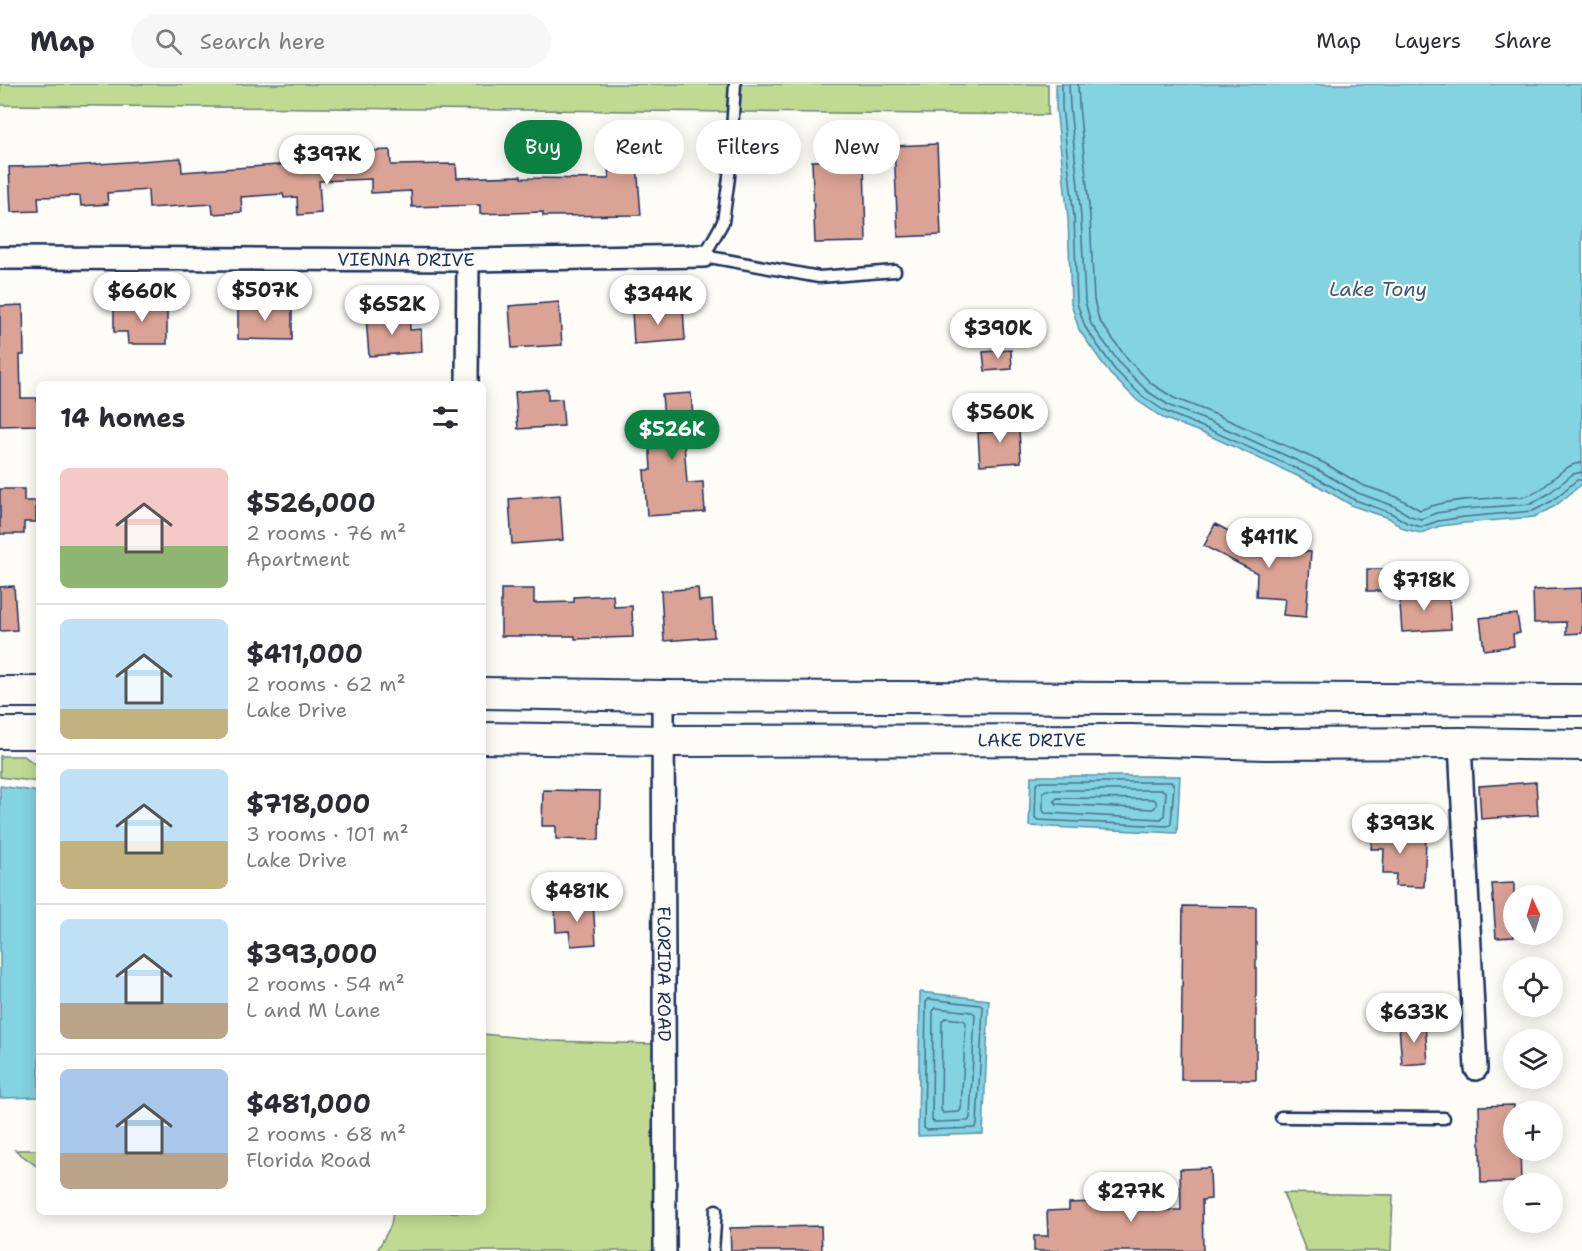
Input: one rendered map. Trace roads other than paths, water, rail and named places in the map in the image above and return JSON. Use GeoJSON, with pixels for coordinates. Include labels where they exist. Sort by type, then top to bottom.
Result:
{"type":"FeatureCollection","features":[{"type":"Feature","properties":{"kind":"main road"},"geometry":{"type":"LineString","coordinates":[[0,692],[36,692]]}},
{"type":"Feature","properties":{"kind":"main road"},"geometry":{"type":"LineString","coordinates":[[486,693],[663,696],[1572,699]]}},
{"type":"Feature","properties":{"kind":"main road"},"geometry":{"type":"LineString","coordinates":[[1129,698],[1131,740]]}},
{"type":"Feature","properties":{"kind":"main road"},"geometry":{"type":"LineString","coordinates":[[1265,744],[1275,727],[1286,719],[1302,715],[1518,716],[1572,699]]}},
{"type":"Feature","properties":{"kind":"main road"},"geometry":{"type":"LineString","coordinates":[[0,733],[36,733]]}},
{"type":"Feature","properties":{"kind":"main road","name":"LAKE DRIVE"},"geometry":{"type":"LineString","coordinates":[[486,738],[662,741],[1131,740],[1265,744],[1582,745]]}},
{"type":"Feature","properties":{"kind":"street","name":"VIENNA DRIVE"},"geometry":{"type":"LineString","coordinates":[[0,258],[468,260],[704,256]]}},
{"type":"Feature","properties":{"kind":"street"},"geometry":{"type":"LineString","coordinates":[[467,381],[468,260]]}},
{"type":"Feature","properties":{"kind":"street","name":"FLORIDA ROAD"},"geometry":{"type":"LineString","coordinates":[[663,696],[665,1251]]}},
{"type":"Feature","properties":{"kind":"street"},"geometry":{"type":"LineString","coordinates":[[1460,743],[1476,1069]]}},
{"type":"Feature","properties":{"kind":"lane"},"geometry":{"type":"LineString","coordinates":[[735,84],[729,177],[723,222],[704,256],[819,277],[895,271]]}},
{"type":"Feature","properties":{"kind":"lane"},"geometry":{"type":"LineString","coordinates":[[1281,1117],[1444,1118]]}},
{"type":"Feature","properties":{"kind":"lane"},"geometry":{"type":"LineString","coordinates":[[713,1251],[716,1210]]}},
{"type":"Feature","properties":{"kind":"water","name":"Lake Tony"},"geometry":{"type":"Polygon","coordinates":[[[1056,84],[1582,84],[1582,484],[1555,506],[1534,517],[1440,526],[1421,533],[1404,529],[1389,518],[1353,506],[1315,484],[1208,435],[1163,418],[1138,401],[1110,374],[1079,330],[1071,303],[1068,218],[1056,107],[1056,84]]]}},
{"type":"Feature","properties":{"kind":"water"},"geometry":{"type":"Polygon","coordinates":[[[1031,776],[1180,776],[1177,833],[1029,826],[1031,776]]]}},
{"type":"Feature","properties":{"kind":"water"},"geometry":{"type":"Polygon","coordinates":[[[0,786],[36,792],[36,1097],[0,1098],[0,786]]]}},
{"type":"Feature","properties":{"kind":"water"},"geometry":{"type":"Polygon","coordinates":[[[920,992],[989,1000],[983,1134],[918,1136],[920,992]]]}}]}
